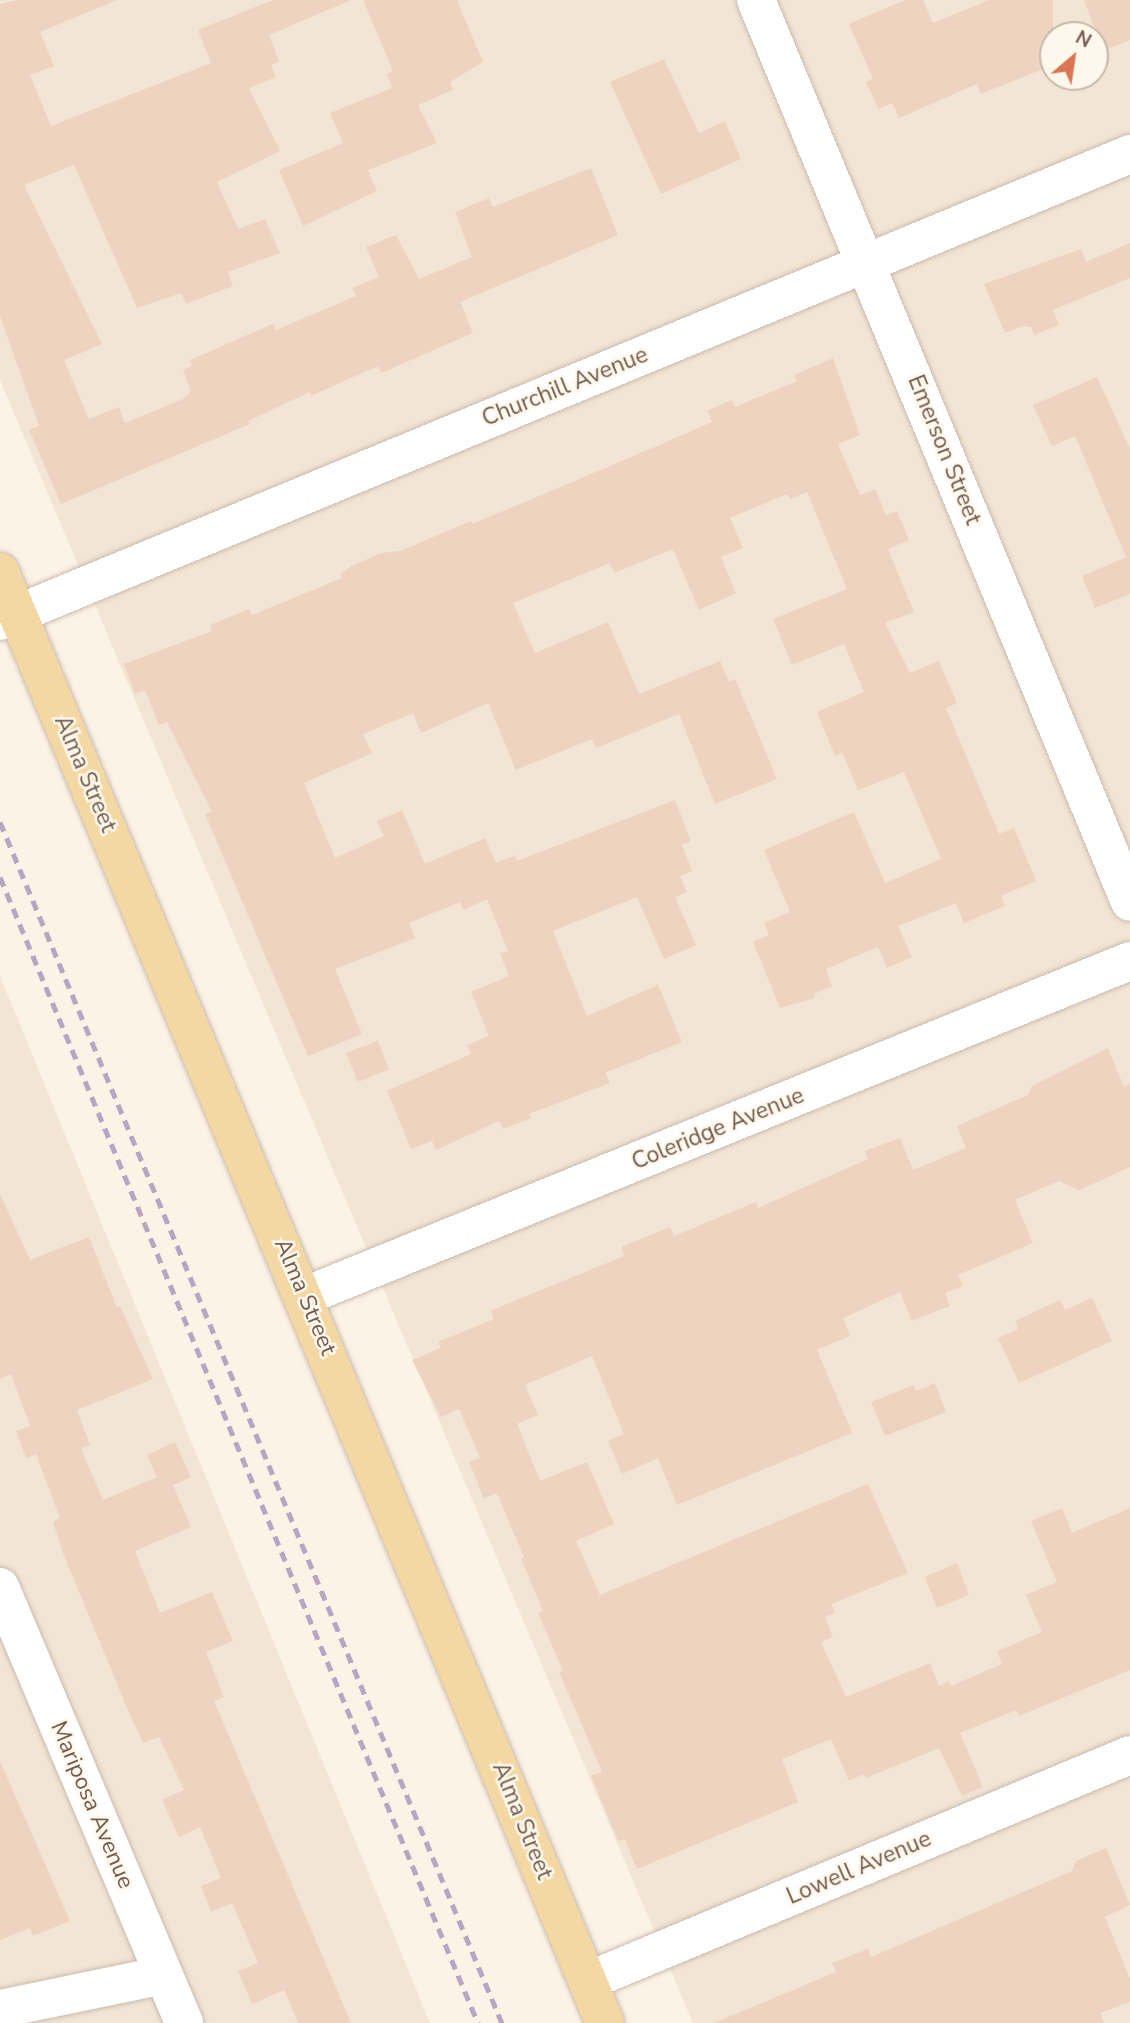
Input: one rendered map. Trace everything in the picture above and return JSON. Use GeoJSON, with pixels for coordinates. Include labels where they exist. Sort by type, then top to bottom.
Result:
{"type":"FeatureCollection","features":[{"type":"Feature","properties":{"kind":"main road","name":"Alma Street"},"geometry":{"type":"LineString","coordinates":[[0,572],[9,617],[305,1296],[606,2023]]}},
{"type":"Feature","properties":{"kind":"street","name":"Emerson Street"},"geometry":{"type":"LineString","coordinates":[[756,0],[1130,902]]}},
{"type":"Feature","properties":{"kind":"street","name":"Churchill Avenue"},"geometry":{"type":"LineString","coordinates":[[9,617],[1130,154]]}},
{"type":"Feature","properties":{"kind":"street","name":"Coleridge Avenue"},"geometry":{"type":"LineString","coordinates":[[305,1296],[1130,961]]}},
{"type":"Feature","properties":{"kind":"street","name":"Mariposa Avenue"},"geometry":{"type":"LineString","coordinates":[[0,1587],[184,2023]]}},
{"type":"Feature","properties":{"kind":"street","name":"Lowell Avenue"},"geometry":{"type":"LineString","coordinates":[[588,1981],[1130,1755]]}},
{"type":"Feature","properties":{"kind":"street"},"geometry":{"type":"LineString","coordinates":[[0,2010],[164,1975]]}},
{"type":"Feature","properties":{"kind":"shaded area"},"geometry":{"type":"Polygon","coordinates":[[[0,0],[1130,0],[1130,2023],[693,2023],[0,380],[0,0]]]}},
{"type":"Feature","properties":{"kind":"shaded area"},"geometry":{"type":"Polygon","coordinates":[[[0,976],[430,2023],[0,2023],[0,976]]]}},
{"type":"Feature","properties":{"kind":"building"},"geometry":{"type":"Polygon","coordinates":[[[18,0],[117,0],[40,32],[54,66],[30,75],[51,126],[211,63],[198,30],[273,0],[351,0],[269,35],[279,61],[271,65],[276,77],[249,88],[280,151],[217,182],[238,229],[265,219],[280,253],[228,272],[233,286],[186,304],[181,293],[137,308],[74,165],[24,185],[102,344],[64,360],[89,419],[119,407],[125,423],[183,399],[191,392],[183,370],[192,366],[190,360],[273,324],[276,330],[356,296],[352,288],[379,277],[366,247],[396,235],[419,279],[472,257],[455,212],[489,198],[493,207],[591,168],[618,235],[460,302],[473,333],[381,373],[378,366],[311,396],[310,392],[248,421],[250,424],[61,504],[29,430],[39,426],[0,316],[0,4],[18,0]]]}},
{"type":"Feature","properties":{"kind":"building"},"geometry":{"type":"Polygon","coordinates":[[[363,0],[457,0],[483,62],[450,82],[453,90],[418,105],[437,143],[368,170],[377,191],[303,226],[279,170],[343,143],[330,113],[392,88],[387,74],[393,71],[363,0]]]}},
{"type":"Feature","properties":{"kind":"building"},"geometry":{"type":"Polygon","coordinates":[[[905,0],[923,0],[933,23],[989,0],[1053,0],[1053,21],[1039,21],[1039,71],[981,94],[977,84],[899,118],[892,103],[878,109],[866,82],[873,79],[849,24],[905,0]]]}},
{"type":"Feature","properties":{"kind":"building"},"geometry":{"type":"Polygon","coordinates":[[[1084,0],[1130,0],[1130,40],[1109,49],[1109,21],[1092,21],[1084,0]]]}},
{"type":"Feature","properties":{"kind":"building"},"geometry":{"type":"Polygon","coordinates":[[[664,59],[699,133],[725,121],[741,159],[661,194],[610,82],[664,59]]]}},
{"type":"Feature","properties":{"kind":"building"},"geometry":{"type":"Polygon","coordinates":[[[1130,243],[1130,278],[1053,310],[1059,325],[1034,335],[1031,327],[1023,326],[1005,333],[984,284],[1081,249],[1086,262],[1130,243]]]}},
{"type":"Feature","properties":{"kind":"building"},"geometry":{"type":"Polygon","coordinates":[[[833,358],[860,435],[838,444],[860,495],[875,489],[886,515],[897,511],[909,540],[888,549],[914,612],[885,623],[910,673],[939,661],[957,703],[946,708],[999,834],[1014,828],[1036,881],[1001,896],[1005,906],[964,923],[956,903],[898,926],[912,957],[887,968],[878,947],[826,969],[832,986],[814,994],[815,998],[780,1008],[753,942],[769,935],[764,923],[790,912],[764,850],[854,812],[885,883],[941,859],[904,772],[858,790],[842,752],[835,756],[817,712],[864,692],[844,644],[792,665],[773,619],[847,589],[807,492],[790,499],[787,494],[730,518],[743,548],[721,557],[736,593],[699,610],[673,549],[614,573],[610,563],[513,603],[535,653],[608,622],[639,694],[720,661],[729,682],[735,679],[777,779],[715,804],[679,714],[596,748],[592,739],[516,770],[488,703],[421,733],[413,713],[363,734],[372,753],[304,783],[335,858],[384,836],[377,821],[402,810],[425,864],[485,838],[496,863],[515,855],[517,861],[675,800],[691,841],[682,845],[692,871],[680,876],[687,892],[675,897],[696,945],[664,959],[637,897],[553,931],[587,1016],[658,985],[682,1042],[605,1073],[610,1083],[529,1114],[531,1118],[503,1129],[499,1121],[436,1150],[432,1141],[411,1149],[387,1091],[471,1054],[467,1045],[489,1036],[471,992],[509,976],[500,953],[508,951],[487,899],[463,910],[460,902],[409,923],[415,938],[335,969],[362,1034],[308,1056],[205,814],[212,812],[167,722],[159,725],[145,690],[135,694],[124,664],[212,631],[210,625],[249,609],[252,615],[342,578],[340,574],[352,566],[381,553],[400,551],[471,521],[472,524],[622,461],[712,422],[707,411],[732,400],[735,407],[797,381],[794,375],[833,358]]]}},
{"type":"Feature","properties":{"kind":"building"},"geometry":{"type":"Polygon","coordinates":[[[1097,377],[1130,449],[1130,594],[1095,608],[1082,576],[1126,557],[1075,436],[1052,446],[1033,405],[1097,377]]]}},
{"type":"Feature","properties":{"kind":"building"},"geometry":{"type":"Polygon","coordinates":[[[378,1041],[389,1069],[358,1082],[346,1053],[378,1041]]]}},
{"type":"Feature","properties":{"kind":"building"},"geometry":{"type":"Polygon","coordinates":[[[1108,1048],[1124,1087],[1130,1084],[1130,1167],[1079,1190],[1059,1181],[1015,1200],[1033,1243],[958,1275],[963,1286],[945,1293],[950,1306],[912,1321],[900,1292],[843,1318],[850,1336],[817,1350],[852,1433],[677,1505],[658,1458],[622,1474],[608,1441],[624,1434],[592,1356],[525,1385],[538,1415],[517,1424],[540,1481],[587,1462],[614,1524],[576,1541],[600,1595],[868,1484],[908,1573],[831,1604],[835,1613],[825,1617],[833,1637],[821,1642],[846,1697],[930,1663],[939,1686],[949,1681],[951,1686],[1002,1664],[997,1651],[1042,1632],[1026,1595],[1057,1582],[1031,1521],[1062,1508],[1072,1533],[1130,1508],[1130,1670],[1019,1716],[1016,1710],[960,1733],[983,1787],[962,1796],[939,1748],[866,1778],[864,1774],[849,1781],[831,1739],[782,1759],[798,1802],[637,1869],[625,1839],[618,1841],[591,1776],[602,1772],[559,1672],[563,1671],[538,1613],[543,1611],[497,1493],[484,1498],[469,1462],[480,1458],[459,1409],[441,1417],[412,1360],[441,1348],[438,1342],[494,1319],[490,1311],[624,1256],[621,1247],[670,1227],[674,1236],[756,1202],[758,1208],[868,1159],[865,1151],[900,1138],[913,1170],[966,1148],[957,1126],[1028,1095],[1032,1086],[1108,1048]]]}},
{"type":"Feature","properties":{"kind":"building"},"geometry":{"type":"Polygon","coordinates":[[[0,1194],[30,1260],[89,1237],[117,1308],[120,1306],[153,1379],[77,1410],[90,1445],[81,1448],[103,1500],[157,1477],[147,1455],[175,1442],[191,1477],[173,1485],[191,1527],[135,1551],[160,1613],[212,1592],[233,1641],[206,1652],[224,1697],[214,1701],[351,2023],[298,2023],[284,1990],[252,2004],[238,1971],[258,1963],[232,1903],[211,1912],[201,1886],[221,1878],[200,1827],[179,1837],[162,1800],[184,1790],[159,1737],[143,1743],[127,1708],[63,1553],[53,1522],[60,1518],[36,1454],[26,1458],[16,1431],[30,1426],[11,1374],[0,1379],[0,1194]]]}},
{"type":"Feature","properties":{"kind":"building"},"geometry":{"type":"Polygon","coordinates":[[[1092,1298],[1112,1341],[1019,1383],[998,1338],[1018,1329],[1015,1321],[1060,1300],[1065,1310],[1092,1298]]]}},
{"type":"Feature","properties":{"kind":"building"},"geometry":{"type":"Polygon","coordinates":[[[935,1383],[946,1412],[885,1436],[871,1402],[914,1385],[916,1391],[935,1383]]]}},
{"type":"Feature","properties":{"kind":"building"},"geometry":{"type":"Polygon","coordinates":[[[957,1563],[969,1595],[937,1608],[925,1577],[957,1563]]]}},
{"type":"Feature","properties":{"kind":"building"},"geometry":{"type":"Polygon","coordinates":[[[0,1761],[70,1921],[33,1936],[30,1928],[0,1940],[0,1761]]]}},
{"type":"Feature","properties":{"kind":"building"},"geometry":{"type":"Polygon","coordinates":[[[1106,1848],[1130,1905],[1105,1917],[1130,1979],[1130,2002],[1100,2013],[1104,2023],[714,2023],[836,1972],[832,1963],[868,1949],[871,1957],[1072,1871],[1076,1861],[1106,1848]]]}},
{"type":"Feature","properties":{"kind":"railway"},"geometry":{"type":"LineString","coordinates":[[0,822],[502,2023]]}},
{"type":"Feature","properties":{"kind":"railway"},"geometry":{"type":"LineString","coordinates":[[0,877],[478,2023]]}}]}
